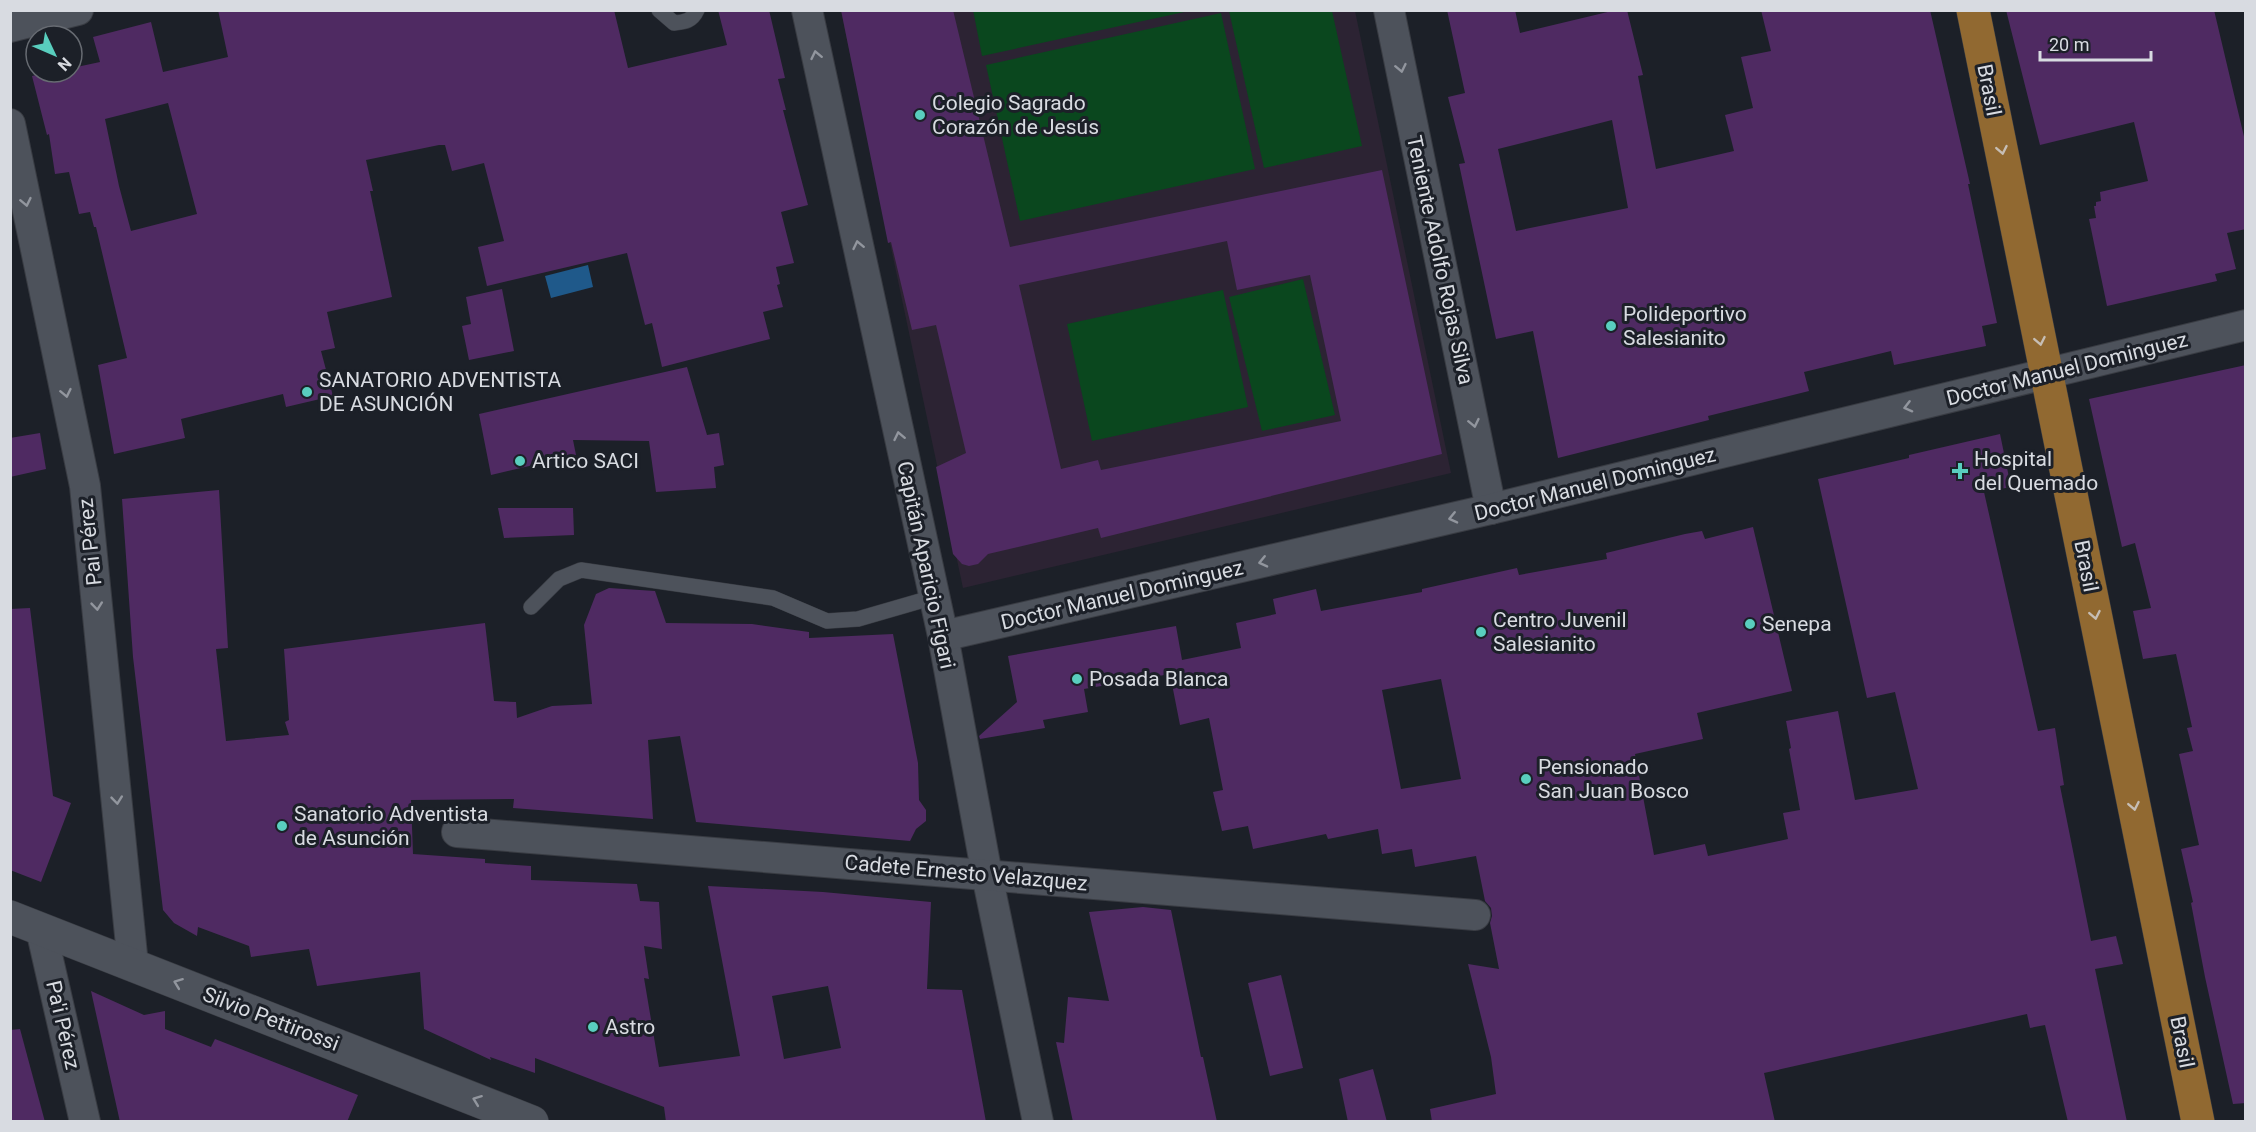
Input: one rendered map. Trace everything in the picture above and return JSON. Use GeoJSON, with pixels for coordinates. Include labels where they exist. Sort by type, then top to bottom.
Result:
{"type":"FeatureCollection","features":[{"type":"Feature","properties":{"kind":"main road","name":"Brasil"},"geometry":{"type":"LineString","coordinates":[[1973,10],[2198,1122]]}},
{"type":"Feature","properties":{"kind":"main road","name":"Silvio Pettirossi"},"geometry":{"type":"LineString","coordinates":[[10,917],[532,1122]]}},
{"type":"Feature","properties":{"kind":"street"},"geometry":{"type":"LineString","coordinates":[[10,27],[78,10]]}},
{"type":"Feature","properties":{"kind":"street","name":"Capitán Aparicio Figari"},"geometry":{"type":"LineString","coordinates":[[807,10],[943,636],[987,875],[1038,1122]]}},
{"type":"Feature","properties":{"kind":"street","name":"Teniente Adolfo Rojas Silva"},"geometry":{"type":"LineString","coordinates":[[1389,10],[1491,509]]}},
{"type":"Feature","properties":{"kind":"street","name":"Pai Pérez"},"geometry":{"type":"LineString","coordinates":[[10,124],[85,486],[133,965]]}},
{"type":"Feature","properties":{"kind":"street","name":"Doctor Manuel Dominguez"},"geometry":{"type":"LineString","coordinates":[[943,636],[1491,509],[2246,325]]}},
{"type":"Feature","properties":{"kind":"street","name":"Cadete Ernesto Velazquez"},"geometry":{"type":"LineString","coordinates":[[458,832],[1475,915]]}},
{"type":"Feature","properties":{"kind":"street","name":"Pa'i Pérez"},"geometry":{"type":"LineString","coordinates":[[41,929],[85,1122]]}},
{"type":"Feature","properties":{"kind":"lane"},"geometry":{"type":"LineString","coordinates":[[659,10],[674,23],[686,22],[694,17],[697,10]]}},
{"type":"Feature","properties":{"kind":"lane"},"geometry":{"type":"LineString","coordinates":[[531,607],[559,579],[581,570],[773,597],[827,621],[858,619],[934,597]]}},
{"type":"Feature","properties":{"kind":"shaded area"},"geometry":{"type":"Polygon","coordinates":[[[841,11],[1355,11],[1451,473],[963,588],[841,11]]]}},
{"type":"Feature","properties":{"kind":"green space"},"geometry":{"type":"Polygon","coordinates":[[[973,10],[1189,10],[1189,11],[982,56],[973,10]]]}},
{"type":"Feature","properties":{"kind":"green space"},"geometry":{"type":"Polygon","coordinates":[[[1229,11],[1332,11],[1362,146],[1264,168],[1229,11]]]}},
{"type":"Feature","properties":{"kind":"green space"},"geometry":{"type":"Polygon","coordinates":[[[1221,13],[1255,169],[1020,221],[986,65],[1221,13]]]}},
{"type":"Feature","properties":{"kind":"green space"},"geometry":{"type":"Polygon","coordinates":[[[1303,279],[1335,415],[1262,431],[1229,297],[1303,279]]]}},
{"type":"Feature","properties":{"kind":"green space"},"geometry":{"type":"Polygon","coordinates":[[[1223,290],[1248,407],[1092,441],[1067,324],[1223,290]]]}},
{"type":"Feature","properties":{"kind":"water"},"geometry":{"type":"Polygon","coordinates":[[[588,265],[593,287],[551,298],[545,276],[588,265]]]}},
{"type":"Feature","properties":{"kind":"building"},"geometry":{"type":"Polygon","coordinates":[[[218,10],[614,10],[628,68],[727,45],[718,10],[769,10],[785,78],[778,79],[786,110],[783,110],[808,205],[781,212],[794,263],[776,267],[780,284],[777,285],[783,307],[763,312],[770,339],[662,367],[652,323],[645,325],[627,253],[487,286],[478,247],[504,241],[484,163],[452,171],[445,145],[439,145],[366,160],[373,191],[370,191],[392,297],[327,312],[335,348],[321,351],[333,396],[286,407],[283,394],[181,419],[185,438],[114,454],[98,365],[127,358],[96,227],[94,227],[90,212],[79,214],[69,172],[55,174],[49,134],[47,135],[34,84],[84,84],[84,65],[100,62],[93,37],[151,22],[163,72],[228,57],[218,10]],[[168,103],[105,119],[131,231],[197,214],[168,103]]]}},
{"type":"Feature","properties":{"kind":"building"},"geometry":{"type":"Polygon","coordinates":[[[841,10],[953,10],[1010,247],[1382,170],[1442,454],[1101,538],[1098,528],[988,554],[978,564],[969,566],[962,564],[953,554],[936,467],[966,453],[936,325],[912,330],[891,242],[888,243],[841,10]],[[1227,241],[1019,285],[1061,469],[1098,460],[1101,470],[1341,421],[1310,275],[1237,290],[1227,241]]]}},
{"type":"Feature","properties":{"kind":"building"},"geometry":{"type":"Polygon","coordinates":[[[1447,10],[1515,10],[1520,33],[1616,10],[1627,10],[1643,75],[1638,76],[1656,169],[1734,151],[1725,115],[1753,108],[1741,57],[1771,51],[1761,10],[1930,10],[1970,184],[1968,184],[1997,323],[1982,326],[1986,346],[1894,365],[1891,351],[1804,372],[1809,391],[1708,416],[1709,420],[1558,458],[1533,331],[1496,339],[1459,164],[1465,163],[1448,97],[1465,93],[1447,10]],[[1612,120],[1498,149],[1516,231],[1628,208],[1612,120]]]}},
{"type":"Feature","properties":{"kind":"building"},"geometry":{"type":"Polygon","coordinates":[[[2006,10],[2214,10],[2246,145],[2246,229],[2227,233],[2236,269],[2215,274],[2217,281],[2107,306],[2089,219],[2096,218],[2094,206],[2096,202],[2101,201],[2100,192],[2148,181],[2134,122],[2040,145],[2006,10]]]}},
{"type":"Feature","properties":{"kind":"building"},"geometry":{"type":"Polygon","coordinates":[[[502,289],[514,351],[469,360],[462,326],[471,324],[466,297],[502,289]]]}},
{"type":"Feature","properties":{"kind":"building"},"geometry":{"type":"Polygon","coordinates":[[[2246,365],[2246,1103],[2233,1104],[2205,977],[2191,903],[2193,902],[2181,849],[2199,845],[2179,754],[2193,751],[2187,728],[2192,727],[2176,654],[2143,659],[2133,611],[2151,608],[2135,543],[2122,547],[2089,399],[2246,365]]]}},
{"type":"Feature","properties":{"kind":"building"},"geometry":{"type":"Polygon","coordinates":[[[687,367],[707,435],[719,433],[724,465],[714,467],[716,488],[656,492],[649,441],[573,440],[576,455],[491,475],[479,414],[687,367]]]}},
{"type":"Feature","properties":{"kind":"building"},"geometry":{"type":"Polygon","coordinates":[[[40,433],[46,469],[10,477],[10,438],[40,433]]]}},
{"type":"Feature","properties":{"kind":"building"},"geometry":{"type":"Polygon","coordinates":[[[2000,434],[2011,487],[1984,492],[2038,731],[2055,728],[2064,785],[2060,786],[2091,941],[2116,936],[2123,964],[2095,969],[2127,1122],[2068,1122],[2045,1025],[2030,1028],[2027,1014],[1764,1073],[1775,1122],[1432,1122],[1430,1109],[1496,1094],[1491,1057],[1468,964],[1499,969],[1490,923],[1491,908],[1485,901],[1476,856],[1415,867],[1412,849],[1382,854],[1378,829],[1328,839],[1326,834],[1253,849],[1248,826],[1222,831],[1213,792],[1223,790],[1209,718],[1180,725],[1170,674],[1084,689],[1088,712],[1043,720],[1045,728],[980,739],[979,736],[1017,702],[1008,656],[1176,626],[1182,660],[1241,648],[1236,623],[1276,614],[1273,599],[1316,589],[1321,611],[1422,592],[1422,589],[1517,568],[1519,575],[1607,559],[1606,553],[1685,534],[1702,531],[1705,539],[1753,527],[1792,691],[1697,713],[1703,739],[1635,754],[1654,855],[1705,844],[1708,856],[1788,839],[1783,813],[1800,810],[1786,721],[1838,711],[1855,800],[1918,789],[1895,692],[1867,698],[1818,479],[1909,458],[1909,455],[2000,434]],[[1441,679],[1382,690],[1401,789],[1461,779],[1441,679]]]}},
{"type":"Feature","properties":{"kind":"building"},"geometry":{"type":"Polygon","coordinates":[[[219,490],[228,648],[216,649],[226,741],[289,735],[285,722],[289,720],[284,649],[485,623],[494,701],[516,702],[517,718],[552,706],[592,704],[584,625],[596,594],[609,588],[655,591],[666,623],[752,624],[809,632],[809,638],[893,634],[918,763],[919,800],[926,810],[926,821],[916,829],[910,841],[696,822],[680,736],[648,740],[653,819],[513,808],[514,799],[411,800],[413,854],[485,859],[485,863],[531,866],[531,880],[637,884],[640,901],[659,902],[662,949],[644,946],[649,979],[644,978],[659,1067],[740,1056],[708,886],[823,892],[931,902],[927,989],[962,990],[986,1122],[666,1122],[664,1107],[535,1058],[535,1073],[490,1057],[491,1060],[424,1029],[420,972],[317,986],[309,949],[251,957],[249,946],[198,927],[197,936],[174,923],[163,910],[133,657],[122,499],[219,490]],[[828,986],[772,996],[784,1059],[841,1048],[828,986]]]}},
{"type":"Feature","properties":{"kind":"building"},"geometry":{"type":"Polygon","coordinates":[[[498,508],[573,508],[574,535],[504,538],[498,508]]]}},
{"type":"Feature","properties":{"kind":"building"},"geometry":{"type":"Polygon","coordinates":[[[30,608],[53,796],[71,803],[41,882],[10,870],[10,609],[30,608]]]}},
{"type":"Feature","properties":{"kind":"building"},"geometry":{"type":"Polygon","coordinates":[[[1143,907],[1171,910],[1201,1057],[1203,1057],[1217,1122],[1073,1122],[1056,1042],[1064,1043],[1068,997],[1109,1001],[1089,912],[1143,907]]]}},
{"type":"Feature","properties":{"kind":"building"},"geometry":{"type":"Polygon","coordinates":[[[1281,975],[1303,1068],[1270,1076],[1248,983],[1281,975]]]}},
{"type":"Feature","properties":{"kind":"building"},"geometry":{"type":"Polygon","coordinates":[[[91,991],[144,1015],[165,1011],[165,1029],[211,1047],[215,1039],[358,1095],[347,1122],[120,1122],[91,991]]]}},
{"type":"Feature","properties":{"kind":"building"},"geometry":{"type":"Polygon","coordinates":[[[20,1029],[45,1122],[10,1122],[10,1030],[20,1029]]]}},
{"type":"Feature","properties":{"kind":"building"},"geometry":{"type":"Polygon","coordinates":[[[1373,1069],[1387,1122],[1348,1122],[1339,1079],[1373,1069]]]}},
{"type":"Feature","properties":{"kind":"place","name":"Colegio Sagrado Corazón de Jesús"},"geometry":{"type":"Point","coordinates":[920,115]}},
{"type":"Feature","properties":{"kind":"place","name":"Polideportivo Salesianito"},"geometry":{"type":"Point","coordinates":[1611,326]}},
{"type":"Feature","properties":{"kind":"place","name":"SANATORIO ADVENTISTA DE ASUNCIÓN"},"geometry":{"type":"Point","coordinates":[307,392]}},
{"type":"Feature","properties":{"kind":"place","name":"Artico SACI"},"geometry":{"type":"Point","coordinates":[520,461]}},
{"type":"Feature","properties":{"kind":"place","name":"Hospital del Quemado"},"geometry":{"type":"Point","coordinates":[1960,471]}},
{"type":"Feature","properties":{"kind":"place","name":"Senepa"},"geometry":{"type":"Point","coordinates":[1750,624]}},
{"type":"Feature","properties":{"kind":"place","name":"Centro Juvenil Salesianito"},"geometry":{"type":"Point","coordinates":[1481,632]}},
{"type":"Feature","properties":{"kind":"place","name":"Posada Blanca"},"geometry":{"type":"Point","coordinates":[1077,679]}},
{"type":"Feature","properties":{"kind":"place","name":"Pensionado San Juan Bosco"},"geometry":{"type":"Point","coordinates":[1526,779]}},
{"type":"Feature","properties":{"kind":"place","name":"Sanatorio Adventista de Asunción"},"geometry":{"type":"Point","coordinates":[282,826]}},
{"type":"Feature","properties":{"kind":"place","name":"Astro"},"geometry":{"type":"Point","coordinates":[593,1027]}}]}
